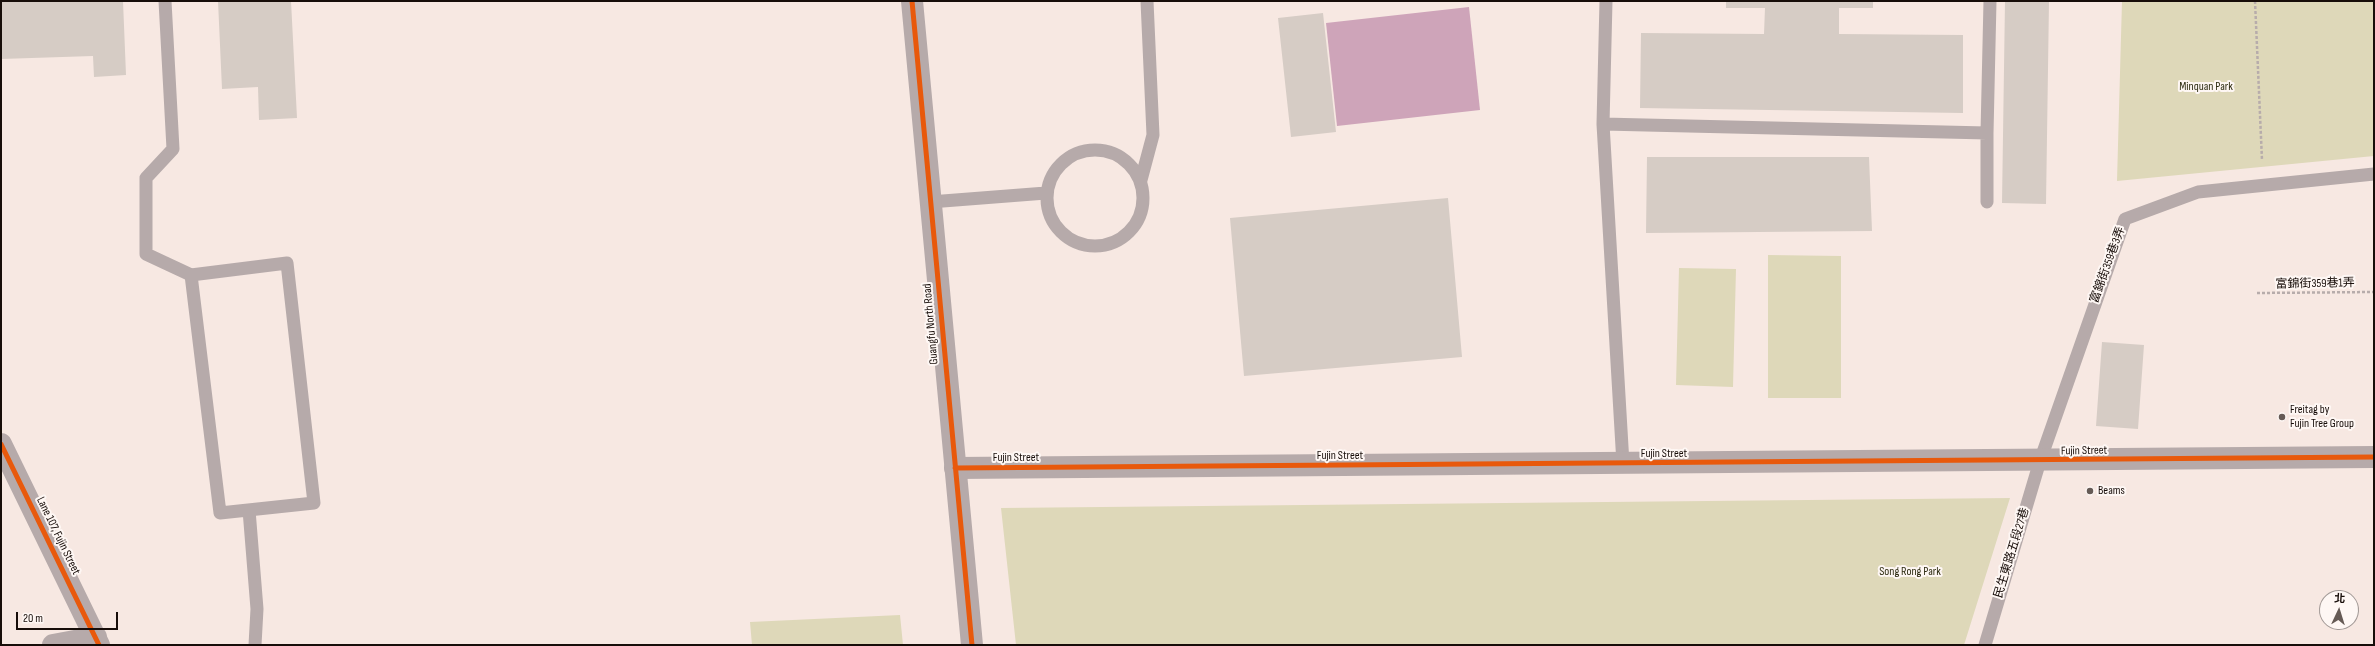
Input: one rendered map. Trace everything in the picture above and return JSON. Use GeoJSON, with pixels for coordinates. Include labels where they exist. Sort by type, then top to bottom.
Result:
{"type":"FeatureCollection","features":[{"type":"Feature","properties":{"kind":"street","name":"Guangfu North Road"},"geometry":{"type":"LineString","coordinates":[[912,1],[972,645]]}},
{"type":"Feature","properties":{"kind":"street","name":"Lane 107, Fujin Street"},"geometry":{"type":"LineString","coordinates":[[1,444],[97,641]]}},
{"type":"Feature","properties":{"kind":"street","name":"Fujin Street"},"geometry":{"type":"LineString","coordinates":[[955,468],[2040,461],[2374,457]]}},
{"type":"Feature","properties":{"kind":"street"},"geometry":{"type":"LineString","coordinates":[[53,645],[97,641]]}},
{"type":"Feature","properties":{"kind":"lane"},"geometry":{"type":"LineString","coordinates":[[165,1],[173,149],[146,178],[146,254],[191,275],[287,263],[314,503],[220,513],[191,275]]}},
{"type":"Feature","properties":{"kind":"lane"},"geometry":{"type":"LineString","coordinates":[[1141,180],[1129,162],[1109,150],[1088,149],[1067,157],[1052,173],[1046,193],[1049,215],[1061,234],[1080,244],[1102,246],[1123,238],[1137,222],[1144,201],[1141,180],[1153,135],[1147,1]]}},
{"type":"Feature","properties":{"kind":"lane"},"geometry":{"type":"LineString","coordinates":[[1606,1],[1603,124],[1623,464]]}},
{"type":"Feature","properties":{"kind":"lane"},"geometry":{"type":"LineString","coordinates":[[1987,202],[1990,1]]}},
{"type":"Feature","properties":{"kind":"lane"},"geometry":{"type":"LineString","coordinates":[[1603,124],[1988,133]]}},
{"type":"Feature","properties":{"kind":"lane","name":"富錦街359巷3弄"},"geometry":{"type":"LineString","coordinates":[[2040,461],[2124,219],[2198,192],[2374,174]]}},
{"type":"Feature","properties":{"kind":"lane"},"geometry":{"type":"LineString","coordinates":[[930,202],[1046,193]]}},
{"type":"Feature","properties":{"kind":"lane","name":"民生東路五段27巷"},"geometry":{"type":"LineString","coordinates":[[1985,645],[2040,461]]}},
{"type":"Feature","properties":{"kind":"lane"},"geometry":{"type":"LineString","coordinates":[[248,510],[256,609],[255,645]]}},
{"type":"Feature","properties":{"kind":"path"},"geometry":{"type":"LineString","coordinates":[[2255,1],[2259,138],[2264,185]]}},
{"type":"Feature","properties":{"kind":"green space","name":"Minquan Park"},"geometry":{"type":"Polygon","coordinates":[[[2122,1],[2374,1],[2374,156],[2117,181],[2122,1]]]}},
{"type":"Feature","properties":{"kind":"green space"},"geometry":{"type":"Polygon","coordinates":[[[1768,255],[1841,256],[1841,398],[1768,398],[1768,255]]]}},
{"type":"Feature","properties":{"kind":"green space"},"geometry":{"type":"Polygon","coordinates":[[[1679,268],[1736,269],[1733,387],[1676,385],[1679,268]]]}},
{"type":"Feature","properties":{"kind":"green space","name":"Song Rong Park"},"geometry":{"type":"Polygon","coordinates":[[[2010,498],[1964,645],[1016,645],[1001,508],[2010,498]]]}},
{"type":"Feature","properties":{"kind":"green space"},"geometry":{"type":"Polygon","coordinates":[[[900,615],[903,645],[752,645],[750,622],[900,615]]]}},
{"type":"Feature","properties":{"kind":"shaded area"},"geometry":{"type":"Polygon","coordinates":[[[1469,7],[1480,110],[1337,126],[1326,23],[1469,7]]]}},
{"type":"Feature","properties":{"kind":"building"},"geometry":{"type":"Polygon","coordinates":[[[1,1],[123,1],[126,75],[94,77],[93,56],[1,59],[1,1]]]}},
{"type":"Feature","properties":{"kind":"building"},"geometry":{"type":"Polygon","coordinates":[[[218,1],[291,1],[297,118],[259,120],[258,87],[222,89],[218,1]]]}},
{"type":"Feature","properties":{"kind":"building"},"geometry":{"type":"Polygon","coordinates":[[[1726,1],[1873,1],[1873,8],[1839,8],[1839,34],[1963,35],[1963,113],[1640,108],[1641,33],[1764,34],[1765,8],[1726,8],[1726,1]]]}},
{"type":"Feature","properties":{"kind":"building"},"geometry":{"type":"Polygon","coordinates":[[[2005,1],[2049,1],[2046,204],[2002,203],[2005,1]]]}},
{"type":"Feature","properties":{"kind":"building"},"geometry":{"type":"Polygon","coordinates":[[[1323,13],[1336,132],[1291,137],[1278,18],[1323,13]]]}},
{"type":"Feature","properties":{"kind":"building"},"geometry":{"type":"Polygon","coordinates":[[[1647,157],[1869,157],[1872,231],[1646,233],[1647,157]]]}},
{"type":"Feature","properties":{"kind":"building"},"geometry":{"type":"Polygon","coordinates":[[[1448,198],[1462,357],[1244,376],[1230,218],[1448,198]]]}},
{"type":"Feature","properties":{"kind":"building"},"geometry":{"type":"Polygon","coordinates":[[[2102,342],[2144,345],[2138,429],[2096,426],[2102,342]]]}},
{"type":"Feature","properties":{"kind":"cycle path"},"geometry":{"type":"LineString","coordinates":[[912,1],[972,645]]}},
{"type":"Feature","properties":{"kind":"cycle path"},"geometry":{"type":"LineString","coordinates":[[1,444],[99,645]]}},
{"type":"Feature","properties":{"kind":"cycle path"},"geometry":{"type":"LineString","coordinates":[[955,468],[2374,457]]}},
{"type":"Feature","properties":{"kind":"place","name":"Freitag by Fujin Tree Group"},"geometry":{"type":"Point","coordinates":[2282,417]}},
{"type":"Feature","properties":{"kind":"place","name":"Beams"},"geometry":{"type":"Point","coordinates":[2090,491]}}]}
